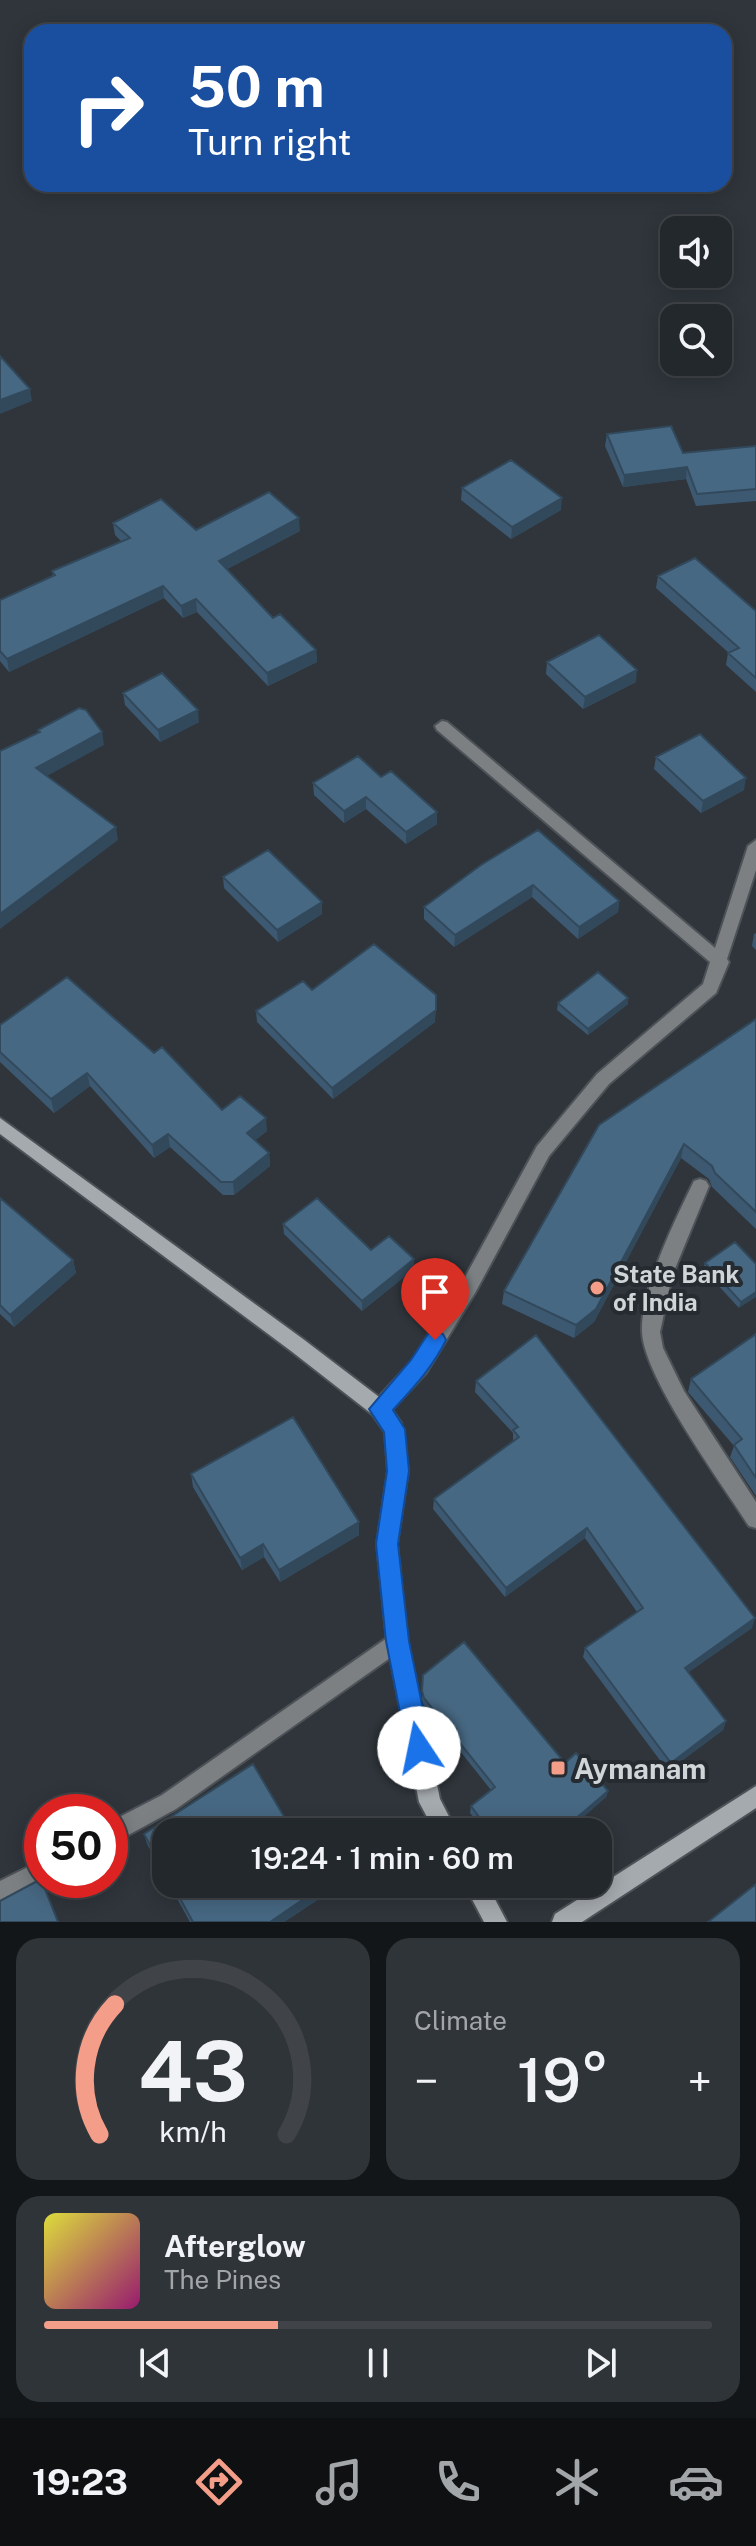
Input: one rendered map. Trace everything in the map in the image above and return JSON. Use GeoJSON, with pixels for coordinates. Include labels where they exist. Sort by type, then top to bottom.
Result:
{"type":"FeatureCollection","features":[{"type":"Feature","properties":{"kind":"main road"},"geometry":{"type":"LineString","coordinates":[[0,1125],[380,1409],[394,1429],[398,1471],[387,1544],[397,1641],[430,1802],[439,1818]]}},
{"type":"Feature","properties":{"kind":"main road"},"geometry":{"type":"LineString","coordinates":[[563,1922],[756,1796]]}},
{"type":"Feature","properties":{"kind":"main road"},"geometry":{"type":"LineString","coordinates":[[483,1898],[496,1922]]}},
{"type":"Feature","properties":{"kind":"street"},"geometry":{"type":"LineString","coordinates":[[442,726],[721,962]]}},
{"type":"Feature","properties":{"kind":"street"},"geometry":{"type":"LineString","coordinates":[[380,1409],[427,1354],[469,1287],[543,1151],[603,1079],[710,988],[721,962],[756,846]]}},
{"type":"Feature","properties":{"kind":"street"},"geometry":{"type":"LineString","coordinates":[[700,1186],[655,1302],[650,1335],[664,1371],[756,1519]]}},
{"type":"Feature","properties":{"kind":"street"},"geometry":{"type":"LineString","coordinates":[[128,1824],[169,1802],[397,1641]]}},
{"type":"Feature","properties":{"kind":"street"},"geometry":{"type":"LineString","coordinates":[[0,1893],[24,1880]]}},
{"type":"Feature","properties":{"kind":"building"},"geometry":{"type":"Polygon","coordinates":[[[0,356],[30,389],[0,400],[0,356]]]}},
{"type":"Feature","properties":{"kind":"building"},"geometry":{"type":"Polygon","coordinates":[[[671,426],[683,453],[756,446],[756,489],[697,494],[687,467],[624,475],[607,434],[671,426]]]}},
{"type":"Feature","properties":{"kind":"building"},"geometry":{"type":"Polygon","coordinates":[[[511,460],[562,498],[512,527],[462,488],[511,460]]]}},
{"type":"Feature","properties":{"kind":"building"},"geometry":{"type":"Polygon","coordinates":[[[269,492],[299,518],[219,561],[273,618],[280,614],[316,650],[267,673],[196,599],[181,606],[163,586],[7,659],[0,651],[0,600],[55,575],[52,571],[130,538],[113,523],[161,499],[196,530],[269,492]]]}},
{"type":"Feature","properties":{"kind":"building"},"geometry":{"type":"Polygon","coordinates":[[[695,558],[756,611],[756,678],[728,653],[739,648],[658,576],[695,558]]]}},
{"type":"Feature","properties":{"kind":"building"},"geometry":{"type":"Polygon","coordinates":[[[599,635],[637,670],[585,697],[547,662],[599,635]]]}},
{"type":"Feature","properties":{"kind":"building"},"geometry":{"type":"Polygon","coordinates":[[[162,673],[198,710],[158,730],[123,693],[162,673]]]}},
{"type":"Feature","properties":{"kind":"building"},"geometry":{"type":"Polygon","coordinates":[[[79,708],[86,710],[102,732],[36,768],[116,827],[0,914],[0,751],[40,732],[38,730],[79,708]]]}},
{"type":"Feature","properties":{"kind":"building"},"geometry":{"type":"Polygon","coordinates":[[[700,734],[746,778],[703,801],[656,757],[700,734]]]}},
{"type":"Feature","properties":{"kind":"building"},"geometry":{"type":"Polygon","coordinates":[[[358,756],[381,777],[391,771],[437,812],[406,832],[366,797],[344,811],[313,783],[358,756]]]}},
{"type":"Feature","properties":{"kind":"building"},"geometry":{"type":"Polygon","coordinates":[[[538,830],[619,901],[579,927],[533,885],[455,935],[424,907],[481,865],[538,830]]]}},
{"type":"Feature","properties":{"kind":"building"},"geometry":{"type":"Polygon","coordinates":[[[268,850],[322,902],[277,930],[223,877],[268,850]]]}},
{"type":"Feature","properties":{"kind":"building"},"geometry":{"type":"Polygon","coordinates":[[[374,944],[436,995],[436,1010],[332,1088],[256,1011],[303,981],[312,990],[374,944]]]}},
{"type":"Feature","properties":{"kind":"building"},"geometry":{"type":"Polygon","coordinates":[[[598,972],[628,998],[588,1029],[558,1003],[598,972]]]}},
{"type":"Feature","properties":{"kind":"building"},"geometry":{"type":"Polygon","coordinates":[[[67,977],[154,1053],[162,1047],[222,1110],[240,1096],[266,1118],[247,1133],[269,1153],[233,1182],[221,1182],[168,1134],[152,1145],[87,1073],[51,1099],[0,1052],[0,1025],[67,977]]]}},
{"type":"Feature","properties":{"kind":"building"},"geometry":{"type":"Polygon","coordinates":[[[756,1019],[756,1212],[715,1173],[712,1166],[684,1144],[596,1309],[576,1325],[504,1291],[599,1125],[756,1019]]]}},
{"type":"Feature","properties":{"kind":"building"},"geometry":{"type":"Polygon","coordinates":[[[0,1198],[73,1260],[10,1315],[0,1305],[0,1198]]]}},
{"type":"Feature","properties":{"kind":"building"},"geometry":{"type":"Polygon","coordinates":[[[317,1198],[371,1250],[389,1236],[414,1259],[362,1301],[283,1224],[317,1198]]]}},
{"type":"Feature","properties":{"kind":"building"},"geometry":{"type":"Polygon","coordinates":[[[735,1242],[756,1264],[756,1292],[741,1302],[705,1263],[735,1242]]]}},
{"type":"Feature","properties":{"kind":"building"},"geometry":{"type":"Polygon","coordinates":[[[756,1334],[756,1478],[734,1445],[742,1439],[691,1379],[756,1334]]]}},
{"type":"Feature","properties":{"kind":"building"},"geometry":{"type":"Polygon","coordinates":[[[536,1335],[755,1618],[685,1668],[726,1721],[671,1763],[585,1648],[643,1608],[587,1528],[506,1588],[434,1499],[519,1437],[513,1430],[518,1427],[476,1381],[536,1335]]]}},
{"type":"Feature","properties":{"kind":"building"},"geometry":{"type":"Polygon","coordinates":[[[293,1417],[359,1522],[279,1570],[263,1544],[240,1558],[191,1474],[293,1417]]]}},
{"type":"Feature","properties":{"kind":"building"},"geometry":{"type":"Polygon","coordinates":[[[464,1642],[565,1763],[576,1753],[608,1791],[576,1818],[480,1818],[471,1806],[495,1787],[424,1698],[423,1675],[464,1642]]]}},
{"type":"Feature","properties":{"kind":"building"},"geometry":{"type":"Polygon","coordinates":[[[253,1764],[285,1818],[169,1818],[253,1764]]]}},
{"type":"Feature","properties":{"kind":"building"},"geometry":{"type":"Polygon","coordinates":[[[152,1829],[152,1849],[144,1834],[152,1829]]]}},
{"type":"Feature","properties":{"kind":"building"},"geometry":{"type":"Polygon","coordinates":[[[756,1884],[756,1922],[708,1922],[756,1884]]]}},
{"type":"Feature","properties":{"kind":"building"},"geometry":{"type":"Polygon","coordinates":[[[24,1888],[24,1898],[49,1898],[58,1922],[0,1922],[0,1901],[24,1888]]]}},
{"type":"Feature","properties":{"kind":"building"},"geometry":{"type":"Polygon","coordinates":[[[180,1898],[305,1898],[270,1922],[193,1922],[180,1898]]]}},
{"type":"Feature","properties":{"kind":"place","name":"State Bank of India"},"geometry":{"type":"Point","coordinates":[597,1288]}},
{"type":"Feature","properties":{"kind":"place","name":"Aymanam"},"geometry":{"type":"Point","coordinates":[558,1768]}},
{"type":"Feature","properties":{"kind":"route"},"geometry":{"type":"LineString","coordinates":[[419,1748],[397,1641],[387,1544],[398,1471],[394,1429],[380,1409],[419,1367],[435,1340]]}}]}
